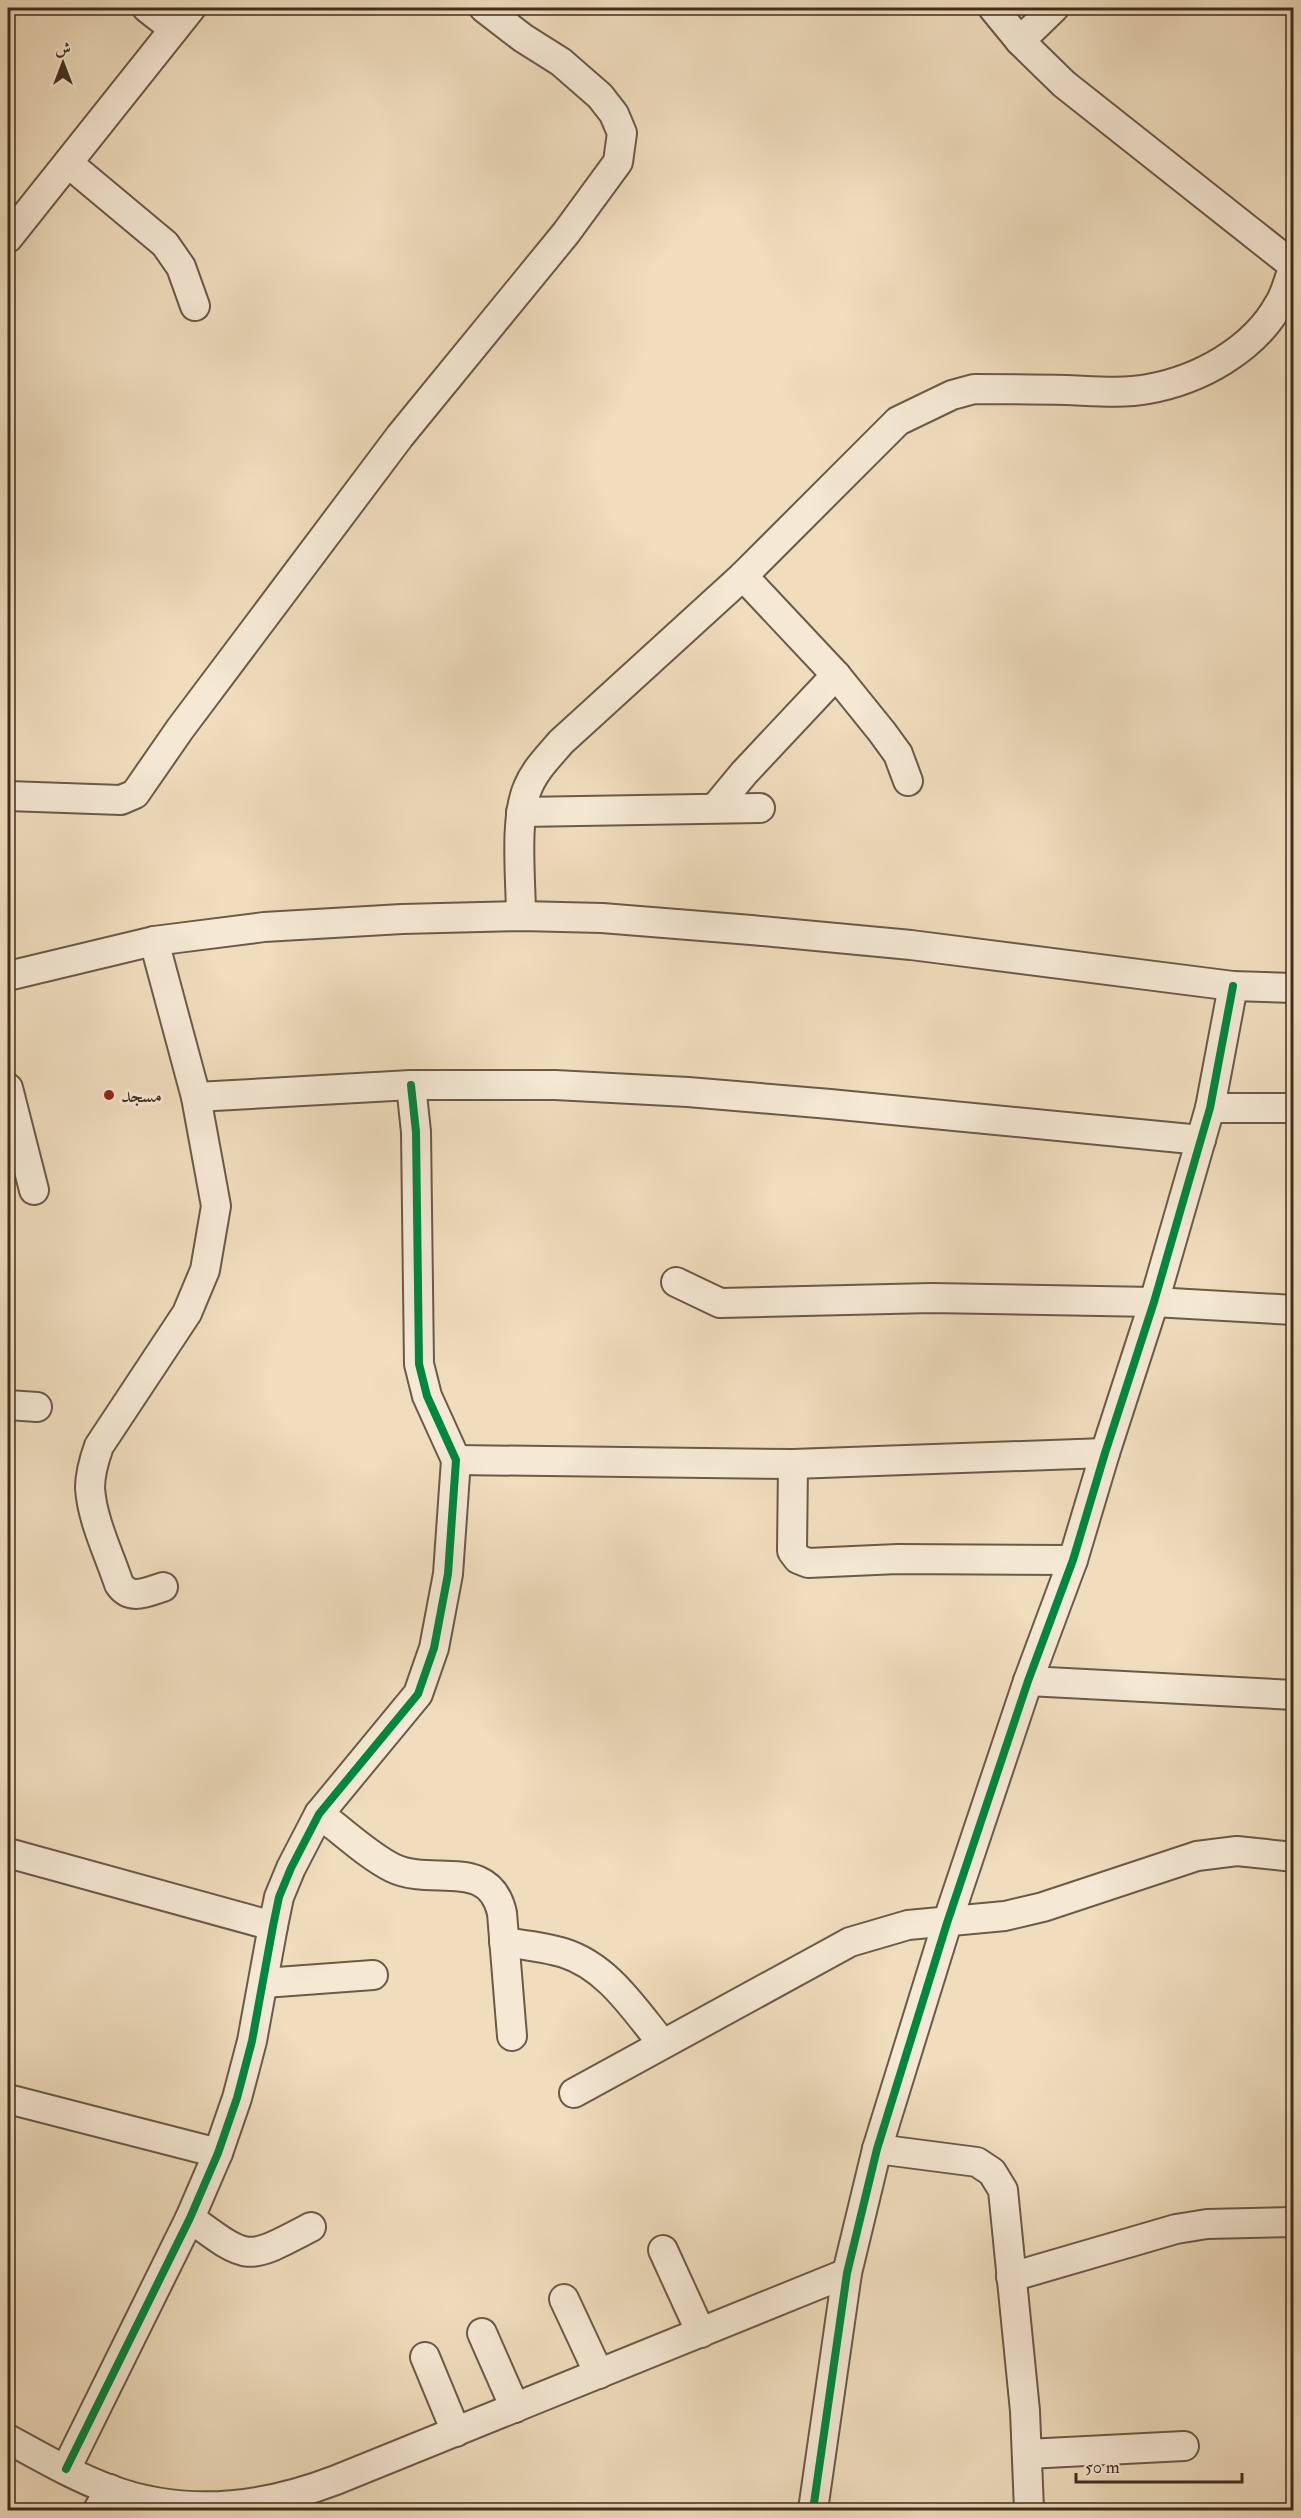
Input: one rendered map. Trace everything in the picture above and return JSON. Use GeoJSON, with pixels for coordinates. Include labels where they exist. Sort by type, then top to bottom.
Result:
{"type":"FeatureCollection","features":[{"type":"Feature","properties":{"kind":"street"},"geometry":{"type":"LineString","coordinates":[[147,8],[174,29]]}},
{"type":"Feature","properties":{"kind":"street"},"geometry":{"type":"LineString","coordinates":[[8,238],[191,8]]}},
{"type":"Feature","properties":{"kind":"street"},"geometry":{"type":"LineString","coordinates":[[8,796],[121,800],[135,794],[180,729],[400,436],[522,290],[618,162],[622,133],[614,114],[600,96],[561,62],[522,38],[484,8]]}},
{"type":"Feature","properties":{"kind":"street"},"geometry":{"type":"LineString","coordinates":[[521,916],[521,812],[528,788],[538,770],[561,742],[743,576],[898,421],[952,395],[974,389],[1122,391],[1147,389],[1176,382],[1234,354],[1270,320],[1280,302],[1293,266],[1064,84],[1020,41],[993,8]]}},
{"type":"Feature","properties":{"kind":"street"},"geometry":{"type":"LineString","coordinates":[[1020,41],[1054,8]]}},
{"type":"Feature","properties":{"kind":"street"},"geometry":{"type":"LineString","coordinates":[[68,163],[165,244],[181,267],[195,306]]}},
{"type":"Feature","properties":{"kind":"street"},"geometry":{"type":"LineString","coordinates":[[743,576],[836,675],[891,743],[908,781]]}},
{"type":"Feature","properties":{"kind":"street"},"geometry":{"type":"LineString","coordinates":[[715,808],[744,773],[836,675]]}},
{"type":"Feature","properties":{"kind":"street"},"geometry":{"type":"LineString","coordinates":[[521,812],[760,807]]}},
{"type":"Feature","properties":{"kind":"street"},"geometry":{"type":"LineString","coordinates":[[8,976],[154,940],[264,927],[402,919],[521,916],[602,918],[911,945],[1233,987],[1293,988]]}},
{"type":"Feature","properties":{"kind":"street"},"geometry":{"type":"LineString","coordinates":[[154,940],[196,1096],[216,1206],[205,1270],[187,1313],[99,1446],[92,1468],[90,1488],[94,1511],[119,1584],[124,1591],[138,1594],[163,1587]]}},
{"type":"Feature","properties":{"kind":"street"},"geometry":{"type":"LineString","coordinates":[[813,2511],[847,2273],[877,2149],[947,1923],[1028,1681],[1073,1560],[1154,1302],[1210,1108],[1233,987]]}},
{"type":"Feature","properties":{"kind":"street"},"geometry":{"type":"LineString","coordinates":[[196,1096],[411,1085],[555,1085],[688,1092],[1201,1140]]}},
{"type":"Feature","properties":{"kind":"street"},"geometry":{"type":"LineString","coordinates":[[66,2469],[190,2218],[218,2153],[237,2098],[252,2041],[279,1896],[291,1868],[319,1814],[418,1694],[434,1648],[448,1574],[456,1460],[427,1396],[419,1364],[416,1132],[411,1085]]}},
{"type":"Feature","properties":{"kind":"street"},"geometry":{"type":"LineString","coordinates":[[8,1088],[34,1190]]}},
{"type":"Feature","properties":{"kind":"street"},"geometry":{"type":"LineString","coordinates":[[1210,1108],[1293,1108]]}},
{"type":"Feature","properties":{"kind":"street"},"geometry":{"type":"LineString","coordinates":[[676,1282],[720,1303],[932,1298],[1154,1302],[1293,1310]]}},
{"type":"Feature","properties":{"kind":"street"},"geometry":{"type":"LineString","coordinates":[[8,1405],[37,1407]]}},
{"type":"Feature","properties":{"kind":"street"},"geometry":{"type":"LineString","coordinates":[[456,1460],[793,1464],[1105,1453]]}},
{"type":"Feature","properties":{"kind":"street"},"geometry":{"type":"LineString","coordinates":[[793,1464],[792,1551],[798,1559],[808,1563],[897,1559],[1073,1560]]}},
{"type":"Feature","properties":{"kind":"street"},"geometry":{"type":"LineString","coordinates":[[1028,1681],[1293,1695]]}},
{"type":"Feature","properties":{"kind":"street"},"geometry":{"type":"LineString","coordinates":[[319,1814],[392,1868],[414,1875],[469,1877],[488,1886],[500,1903],[512,2036]]}},
{"type":"Feature","properties":{"kind":"street"},"geometry":{"type":"LineString","coordinates":[[574,2092],[849,1942],[908,1925],[1005,1916],[1043,1907],[1197,1856],[1236,1851],[1293,1857]]}},
{"type":"Feature","properties":{"kind":"street"},"geometry":{"type":"LineString","coordinates":[[8,1853],[273,1926]]}},
{"type":"Feature","properties":{"kind":"street"},"geometry":{"type":"LineString","coordinates":[[504,1942],[564,1953],[591,1965],[613,1984],[662,2043]]}},
{"type":"Feature","properties":{"kind":"street"},"geometry":{"type":"LineString","coordinates":[[264,1983],[373,1975]]}},
{"type":"Feature","properties":{"kind":"street"},"geometry":{"type":"LineString","coordinates":[[8,2099],[218,2153]]}},
{"type":"Feature","properties":{"kind":"street"},"geometry":{"type":"LineString","coordinates":[[877,2149],[969,2160],[985,2166],[992,2172],[1003,2190],[1027,2454],[1029,2511]]}},
{"type":"Feature","properties":{"kind":"street"},"geometry":{"type":"LineString","coordinates":[[190,2218],[231,2248],[243,2252],[266,2251],[311,2227]]}},
{"type":"Feature","properties":{"kind":"street"},"geometry":{"type":"LineString","coordinates":[[1011,2277],[1176,2229],[1207,2224],[1293,2222]]}},
{"type":"Feature","properties":{"kind":"street"},"geometry":{"type":"LineString","coordinates":[[663,2250],[701,2333]]}},
{"type":"Feature","properties":{"kind":"street"},"geometry":{"type":"LineString","coordinates":[[8,2439],[66,2469],[104,2500],[141,2499],[173,2505],[218,2506],[273,2500],[305,2492],[847,2273]]}},
{"type":"Feature","properties":{"kind":"street"},"geometry":{"type":"LineString","coordinates":[[564,2299],[599,2374]]}},
{"type":"Feature","properties":{"kind":"street"},"geometry":{"type":"LineString","coordinates":[[482,2333],[515,2408]]}},
{"type":"Feature","properties":{"kind":"street"},"geometry":{"type":"LineString","coordinates":[[425,2357],[456,2432]]}},
{"type":"Feature","properties":{"kind":"street"},"geometry":{"type":"LineString","coordinates":[[1027,2454],[1184,2446]]}},
{"type":"Feature","properties":{"kind":"cycle path"},"geometry":{"type":"LineString","coordinates":[[813,2510],[847,2273],[877,2149],[947,1923],[1028,1681],[1073,1560],[1154,1302],[1210,1108],[1233,986]]}},
{"type":"Feature","properties":{"kind":"cycle path"},"geometry":{"type":"LineString","coordinates":[[66,2469],[190,2218],[218,2153],[237,2098],[252,2041],[279,1897],[291,1868],[319,1814],[418,1694],[434,1648],[448,1574],[456,1460],[427,1396],[419,1364],[416,1132],[411,1085]]}},
{"type":"Feature","properties":{"kind":"place","name":"مسجد"},"geometry":{"type":"Point","coordinates":[109,1095]}}]}
